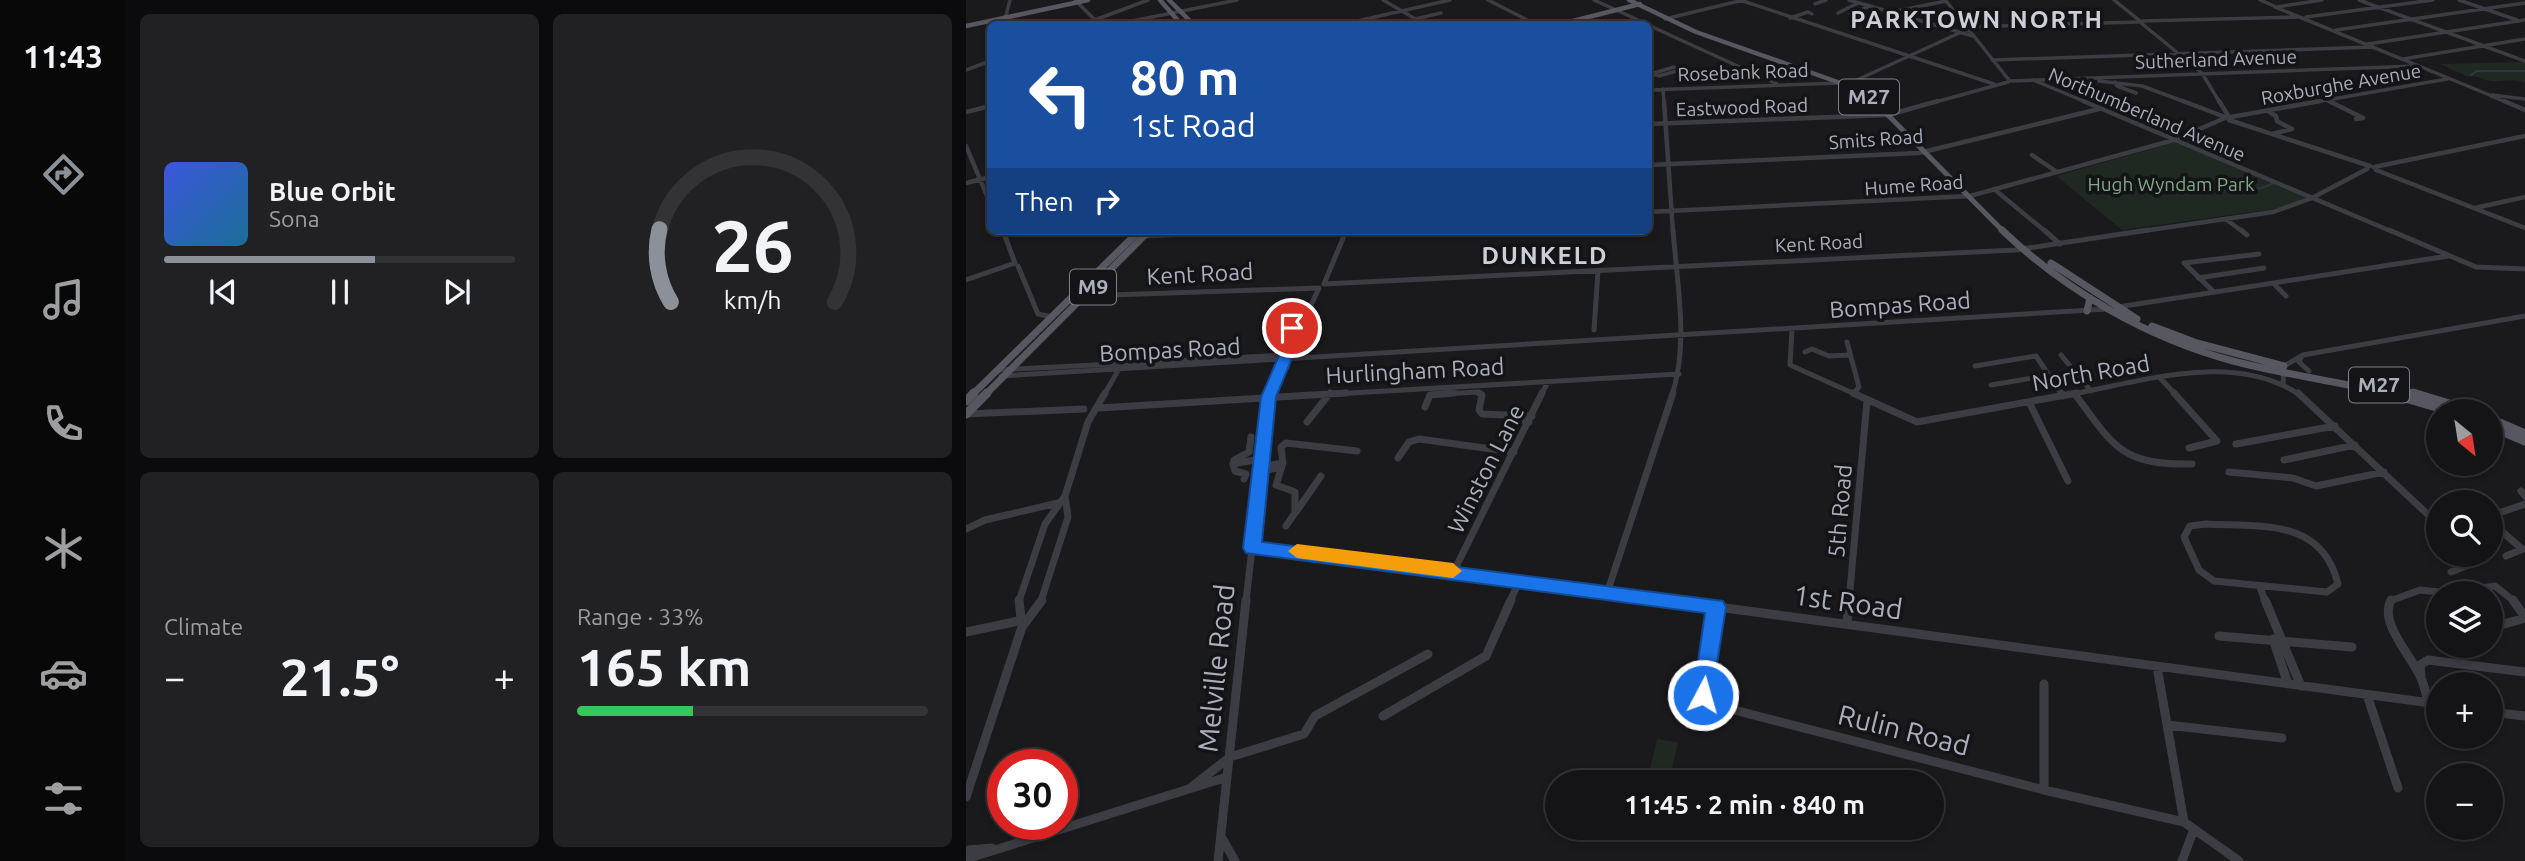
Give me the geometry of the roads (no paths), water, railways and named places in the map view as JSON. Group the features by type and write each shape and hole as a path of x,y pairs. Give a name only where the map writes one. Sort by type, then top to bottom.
{"main road":[{"path":"988,21 1088,0"},
{"path":"1160,0 1178,21"},
{"path":"1169,0 1190,21"},
{"name":"M27","path":"1629,0 1696,32 1846,85 1870,97 2001,227 2090,298 2197,343 2426,404"},
{"path":"1581,21 1641,4"},
{"path":"1574,21 1617,11"},
{"path":"966,26 987,21"},
{"name":"M9","path":"966,401 1130,240 1141,235"},
{"name":"M9","path":"966,414 1142,235"},
{"name":"M27","path":"2026,249 2112,309"},
{"path":"1107,262 1118,262"},
{"path":"2087,311 2090,298"},
{"path":"1064,304 1074,304"},
{"path":"1042,326 1053,327"},
{"name":"M27","path":"2284,368 2408,391 2434,399"},
{"path":"2503,424 2525,433"},
{"path":"2503,432 2525,441"}],"street":[{"path":"1007,21 1010,0"},
{"path":"1076,1 1095,20 1147,0"},
{"path":"1133,21 1237,0"},
{"path":"1383,0 1419,21"},
{"path":"1357,21 1450,0"},
{"path":"1488,0 1529,21"},
{"path":"1594,0 1639,21"},
{"path":"1668,18 1742,0 1908,57 2007,81"},
{"path":"1815,4 1826,0"},
{"path":"1849,0 1973,36"},
{"path":"2114,0 2202,73 2229,118"},
{"path":"2260,0 2525,110"},
{"path":"2277,6 2322,0"},
{"path":"2359,0 2525,61"},
{"path":"1846,85 1968,28 2302,18 2433,0"},
{"path":"2459,0 2519,21"},
{"path":"1891,12 1946,1 2007,81"},
{"path":"1838,13 1858,3"},
{"path":"2333,31 2525,3"},
{"path":"1850,15 1870,6"},
{"path":"1790,18 1808,12 1812,14"},
{"path":"1415,19 1441,13"},
{"path":"2366,45 2525,21"},
{"path":"1652,27 1779,85"},
{"path":"2401,59 2525,39"},
{"path":"1992,60 2372,47"},
{"path":"966,70 987,62"},
{"name":"Sutherland Avenue","path":"2007,81 2417,66"},
{"path":"1652,74 1659,76 1679,70 1674,67 1652,74"},
{"path":"2083,79 2143,86 2384,173 2525,228"},
{"name":"Roxburghe Avenue","path":"2174,139 2229,118 2449,79"},
{"name":"Northumberland Avenue","path":"2033,80 2448,256 2483,269 2525,269"},
{"path":"2058,80 2079,88"},
{"name":"Eastwood Road","path":"1652,124 1888,115 2007,81"},
{"path":"2115,82 2117,86 2136,93"},
{"name":"Rosebank Road","path":"1652,90 1839,83"},
{"path":"1607,593 1679,374 1680,334 1670,211 1667,124 1660,89 1652,86"},
{"path":"2071,91 2086,86"},
{"path":"2492,96 2525,99"},
{"path":"2327,100 2363,118 2356,119"},
{"path":"966,112 987,107"},
{"name":"Smits Road","path":"1652,165 1926,151 2101,109"},
{"path":"2269,111 2276,116 2277,121 2292,130 2270,134"},
{"name":"Kent Road","path":"1073,296 1321,286 2026,249 2273,212 2312,198 2372,169 2525,136"},
{"name":"Hume Road","path":"1652,212 1970,196 2174,139"},
{"path":"966,146 987,196"},
{"path":"2032,155 2057,172"},
{"path":"966,183 987,178"},
{"path":"1994,189 2060,244"},
{"path":"2473,208 2525,197"},
{"path":"2227,220 2247,235"},
{"path":"966,280 1000,270 1016,261 1005,235"},
{"name":"Melville Road","path":"1218,861 1268,397 1291,344 1288,339 1290,331 1306,316 1344,235"},
{"path":"2214,292 2184,263 2259,254"},
{"name":"Bompas Road","path":"994,373 1117,371 1285,358 2112,309 2448,256"},
{"path":"1018,266 1038,314 1062,317"},
{"path":"2198,278 2264,268"},
{"path":"1594,330 1598,271"},
{"path":"2274,284 2286,296"},
{"path":"2426,512 2299,393 2283,385 2284,368 2303,355 2525,316"},
{"name":"North Road","path":"1792,329 1788,357 1790,365 1917,422 2213,371 2283,385"},
{"path":"1847,342 1859,387 1853,394"},
{"path":"1805,352 1812,349 1829,356 1850,355"},
{"path":"1975,366 2035,355 2063,396"},
{"path":"2061,355 2091,391"},
{"path":"2303,355 2299,362 2309,371"},
{"name":"Bompas Road","path":"1008,373 1285,358"},
{"path":"966,632 1021,624 1029,619 1041,602 1068,517 1066,499 1088,422 1094,406 1122,365"},
{"name":"Hurlingham Road","path":"966,414 1679,374"},
{"path":"1991,385 2050,375"},
{"path":"2161,379 2217,441 2189,448"},
{"name":"Winston Lane","path":"1454,571 1548,382"},
{"path":"1425,407 1430,395 1477,392 1482,395 1480,413 1531,419"},
{"path":"1307,422 1330,393"},
{"path":"2075,394 2118,449 2133,460 2192,464"},
{"name":"5th Road","path":"1847,624 1867,401"},
{"path":"2029,402 2068,481"},
{"path":"2236,444 2335,426"},
{"path":"1244,479 1246,474 1235,471 1233,464 1234,460 1250,452 1251,437"},
{"path":"1398,458 1409,442 1419,439 1514,452"},
{"path":"1294,513 1293,489 1276,485 1282,465 1281,447 1286,443 1357,451"},
{"path":"2284,460 2355,445"},
{"path":"1233,464 1282,465"},
{"path":"2228,472 2282,477 2316,485 2384,472"},
{"path":"1286,526 1321,476"},
{"path":"966,529 985,520 1066,499"},
{"path":"966,797 1021,624 1017,608 1047,519 1058,503"},
{"path":"2503,512 2525,504"},
{"path":"2206,524 2302,533 2321,547 2338,579 2336,588 2327,592 2260,587 2221,583 2203,574 2185,537 2186,529 2206,524"},
{"path":"2503,532 2523,549 2505,556"},
{"name":"1st Road","path":"1252,548 1454,571 2426,703"},
{"path":"2451,572 2469,567"},
{"path":"1383,716 1486,656 1520,580"},
{"path":"2260,587 2275,631 2284,643 2301,686"},
{"path":"2426,592 2415,591 2391,599 2387,607 2388,619 2426,688"},
{"path":"2503,592 2516,603 2525,617 2503,624"},
{"name":"Rulin Road","path":"1716,607 1703,691 1711,704 2044,790 2184,822"},
{"path":"2275,631 2273,641 2288,684"},
{"path":"2219,636 2352,647"},
{"path":"1189,789 1230,757 1304,734 1315,716 1428,654"},
{"path":"2421,677 2420,665 2428,660 2525,672"},
{"path":"2158,667 2184,822 2239,861"},
{"path":"2044,684 2044,790"},
{"path":"2367,695 2399,789"},
{"path":"2503,713 2525,716"},
{"path":"2167,724 2282,738"},
{"path":"967,853 992,848 1227,777"},
{"path":"2182,861 2194,829"},
{"path":"1222,836 1235,861"}],"waterway":[{"path":"2471,75 2477,71 2525,71"},
{"path":"2091,180 2161,188 2193,186 2228,190 2262,188 2274,183"}],"district":[{"name":"PARKTOWN NORTH","path":"1977,20"},
{"name":"DUNKELD","path":"1545,256"}],"park label":[{"name":"Hugh Wyndam Park","path":"2171,184"}]}
